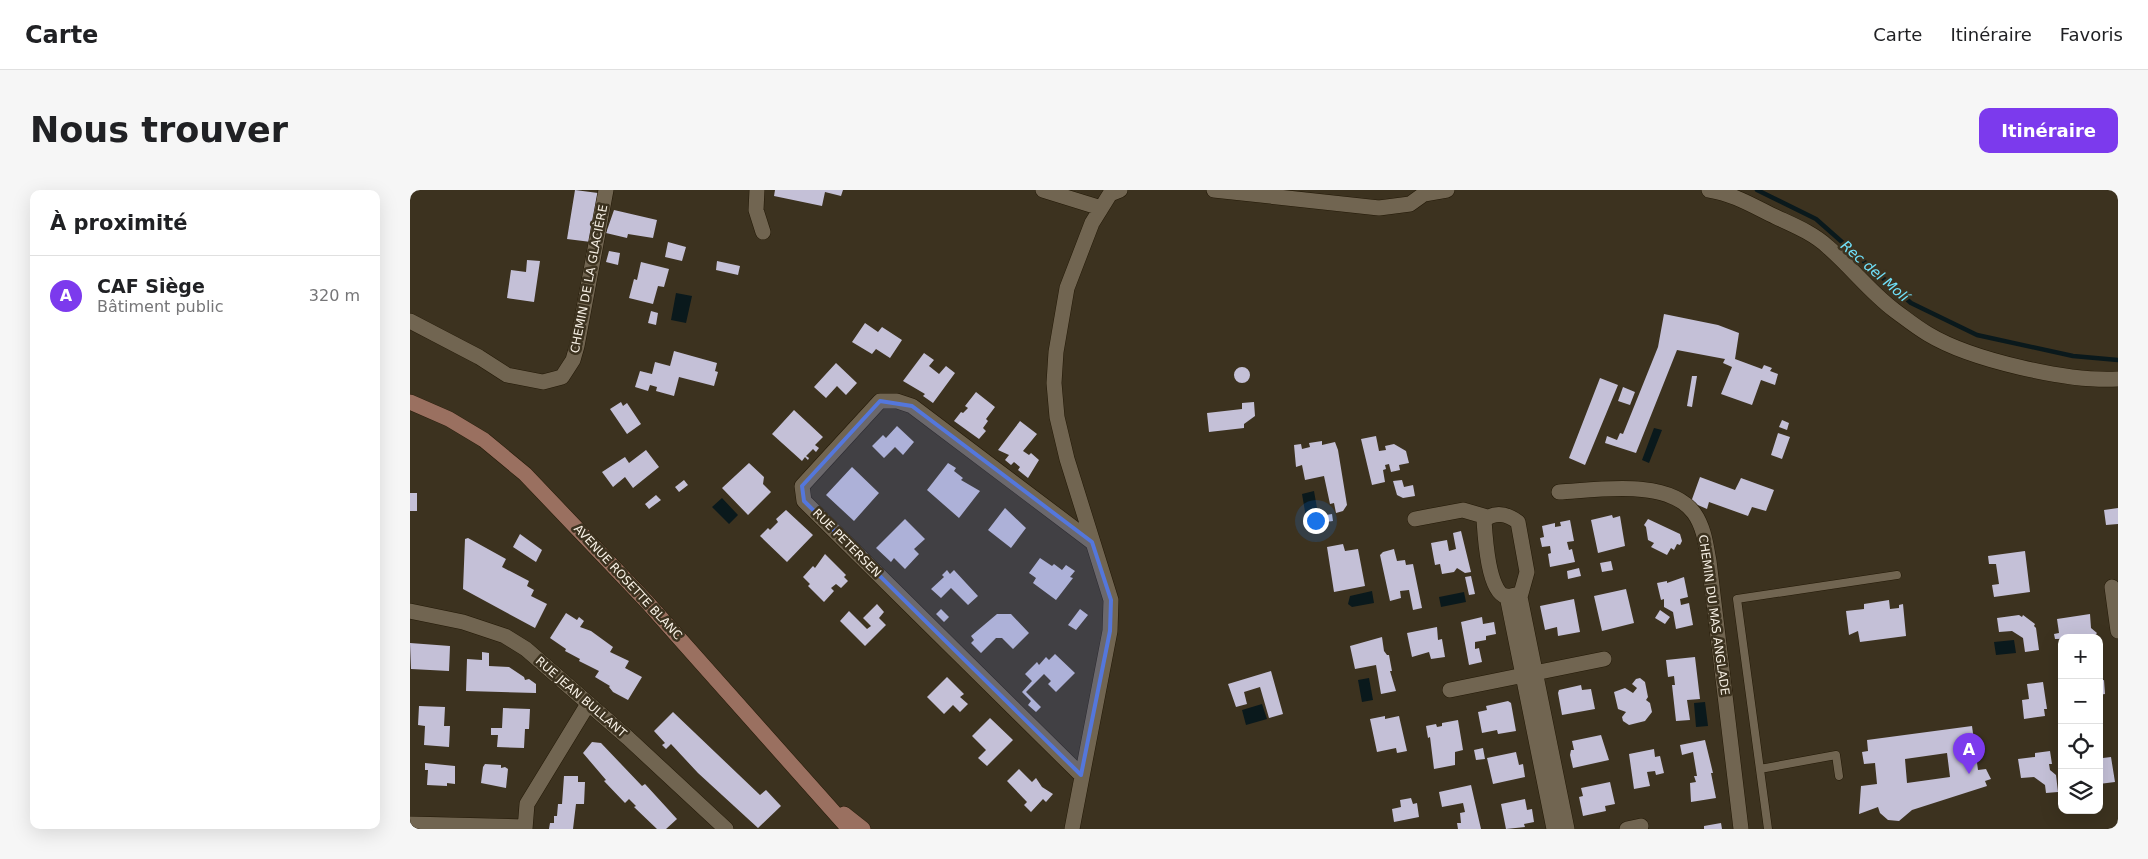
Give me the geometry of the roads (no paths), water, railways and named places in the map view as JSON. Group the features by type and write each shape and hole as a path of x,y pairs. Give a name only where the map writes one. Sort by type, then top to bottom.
{"main road":[{"name":"AVENUE ROSETTE BLANC","path":"410,402 449,420 484,440 525,474 647,602 820,794 849,829"},
{"name":"AVENUE ROSETTE BLANC","path":"820,794 863,829"}],"street":[{"name":"CHEMIN DE LA GLACIÈRE","path":"410,321 479,357 507,375 543,382 562,377 573,360 577,346 606,190"},
{"path":"757,190 756,210 763,232"},
{"path":"1043,190 1101,208"},
{"path":"1072,829 1110,631 1111,600 1067,459 1058,417 1054,384 1056,352 1067,288 1092,223 1110,194 1120,190"},
{"path":"1214,190 1379,208 1410,204 1425,192 1448,190"},
{"path":"1709,190 1735,196 1796,226 1826,245 1892,309 1929,335 1964,350 2013,365 2067,376 2098,380 2118,379"},
{"name":"RUE PETERSEN","path":"1081,775 804,501 802,486 880,401 897,401 912,406 1092,542"},
{"name":"CHEMIN DU MAS ANGLADE","path":"1559,492 1650,489 1681,502 1694,512 1702,527 1709,561 1741,829"},
{"path":"1415,519 1463,510 1487,517 1500,514 1518,522 1527,572 1525,586 1514,595 1500,593 1493,583 1485,532 1484,520 1487,517"},
{"path":"2112,587 2118,631"},
{"path":"1514,595 1537,674 1567,829"},
{"path":"1514,595 1521,676 1554,829"},
{"name":"RUE JEAN BULLANT","path":"410,611 463,622 505,636 526,649 568,684 726,829"},
{"path":"1450,690 1604,659"},
{"path":"410,824 525,828 527,804 588,704"}],"lane":[{"path":"1768,829 1737,599 1897,576"},
{"path":"1760,769 1836,756 1839,776"}],"waterway":[{"name":"Rec del Molí","path":"1757,190 1816,219 1911,303 1977,335 2073,356 2118,360"}],"place":[{"name":"CAF Siège","path":"1969,774"}]}
